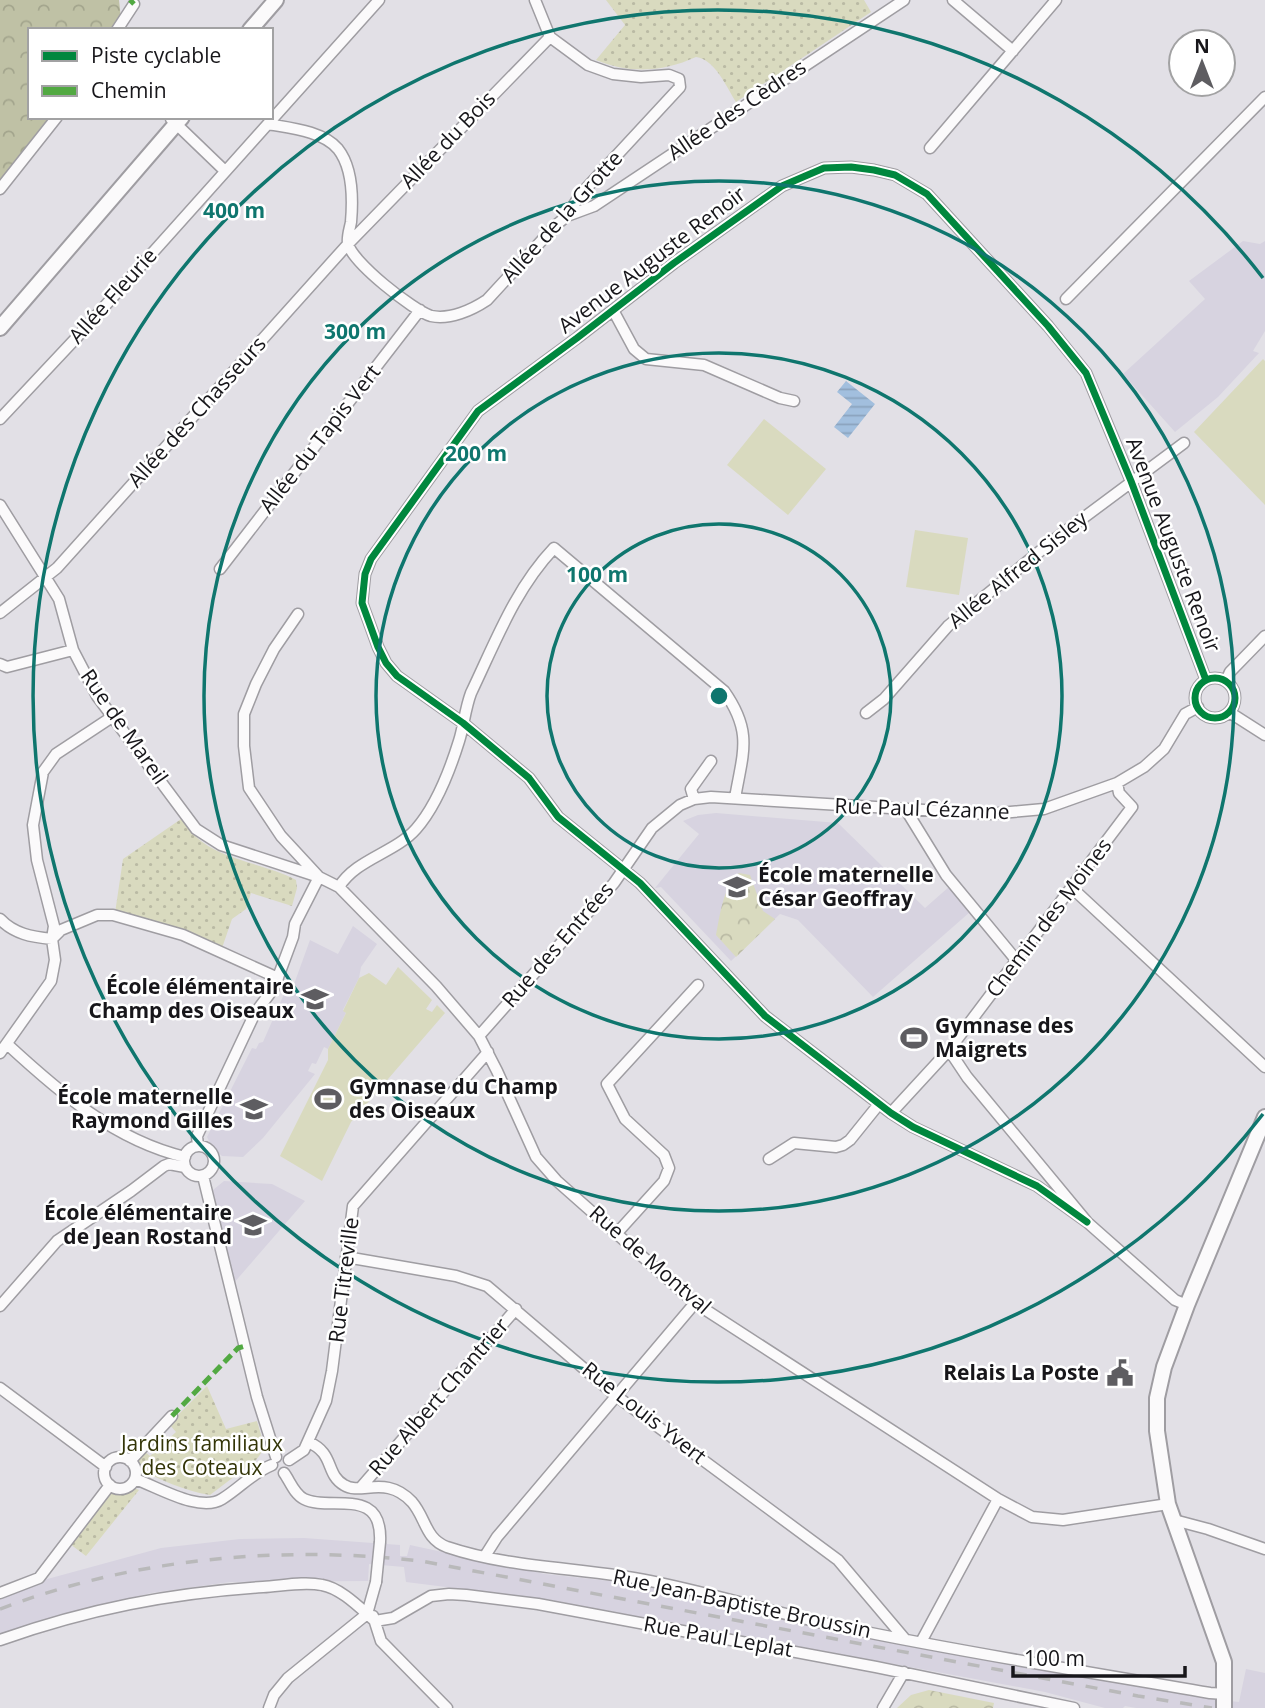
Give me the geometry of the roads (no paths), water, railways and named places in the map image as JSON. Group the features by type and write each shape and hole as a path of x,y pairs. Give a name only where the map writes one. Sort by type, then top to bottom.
{"main road":[{"path":"252,28 276,0"},
{"path":"261,28 285,0"},
{"path":"0,328 20,298 175,120"},
{"path":"0,313 20,298"},
{"path":"1224,1701 1224,1661 1168,1504 1157,1431 1157,1398 1164,1367 1187,1305 1265,1117"}],"street":[{"name":"Allée Fleurie","path":"273,118 379,0"},
{"path":"535,0 550,37"},
{"name":"Allée des Cèdres","path":"567,216 594,206 904,0"},
{"path":"953,0 1013,51"},
{"path":"930,148 1056,0"},
{"path":"118,28 134,4"},
{"name":"Allée de la Grotte","path":"419,310 432,316 448,316 476,307 487,300 567,216 580,195 680,87 678,79 669,75 641,77 613,74 587,65 550,37"},
{"name":"Allée du Bois","path":"348,244 550,37"},
{"path":"1066,299 1146,221 1265,97"},
{"path":"0,189 55,119"},
{"name":"Allée Fleurie","path":"0,419 272,119"},
{"path":"175,120 224,170"},
{"path":"268,124 326,139 338,149 350,178 352,199 348,244 358,260 419,310"},
{"name":"Avenue Auguste Renoir","path":"1087,1222 1037,1186 891,1114 765,1016 624,869 558,817 529,778 463,723 397,676 378,647 362,603 365,574 371,559 478,411 732,221 794,180 824,168 851,167 895,175 927,194 1086,373 1131,481 1206,680"},
{"name":"Allée des Chasseurs","path":"0,613 45,579 348,244"},
{"name":"Allée du Tapis Vert","path":"220,569 419,310"},
{"path":"613,310 634,349 646,359 704,365 780,398 794,401"},
{"name":"Allée Alfred Sisley","path":"866,713 884,699 948,626 1131,481 1184,443"},
{"name":"Rue de Mareil","path":"0,505 59,599 72,650 97,696 196,829 221,845 319,877"},
{"path":"339,887 362,865 405,840 418,827 441,788 471,693 520,592 531,573 554,548 724,691 736,708 743,726 744,748 735,798"},
{"path":"198,1146 197,1136 255,1013 274,988 293,937 295,924 319,877 281,836 249,788 244,746 244,715 256,684 274,649 298,614"},
{"path":"1226,681 1230,672 1265,636"},
{"path":"0,664 7,667 72,650"},
{"path":"1216,678 1226,681 1234,690 1233,708 1229,712 1212,717 1202,712 1198,707 1196,692 1206,680 1216,678"},
{"name":"Rue Paul Cézanne","path":"694,799 735,798 906,810 1016,813 1044,809 1117,783 1144,767 1164,749 1185,715 1198,707"},
{"path":"1229,712 1265,735"},
{"path":"0,1053 51,981 55,960 52,939 54,926 37,860 33,825 43,772 56,754 112,717"},
{"path":"694,799 691,789 710,761"},
{"name":"Chemin des Moines","path":"891,1114 949,1050 1132,807 1119,793 1117,783"},
{"name":"Rue des Entrées","path":"479,1036 624,869 652,828 666,814 694,799"},
{"path":"906,810 946,875 1017,961"},
{"name":"Rue de Montval","path":"319,877 339,887 436,986 479,1036 536,1157 557,1181 695,1303 998,1499 1032,1517 1063,1520 1168,1504"},
{"path":"1072,888 1265,1067"},
{"path":"52,939 61,930 97,915 113,915 183,935 278,978"},
{"path":"0,919 10,930 52,939"},
{"path":"617,1233 664,1181 669,1168 664,1155 625,1119 607,1084 698,985"},
{"path":"7,1044 52,1086 93,1117 185,1162 190,1174 202,1176 210,1172 214,1160 207,1149 198,1146 190,1150 185,1162"},
{"path":"949,1050 967,1077 1087,1222 1175,1300 1187,1305"},
{"name":"Rue Titreville","path":"289,1460 299,1454 308,1443 320,1418 328,1391 353,1206 488,1052"},
{"path":"769,1159 794,1143 836,1147 843,1145 879,1104"},
{"path":"0,1306 57,1241 164,1166 185,1162"},
{"path":"202,1176 276,1472 284,1473"},
{"name":"Rue Louis Yvert","path":"346,1257 459,1276 487,1286 615,1395 838,1560 904,1639"},
{"path":"485,1556 615,1395 695,1303"},
{"name":"Rue Albert Chantrier","path":"362,1486 516,1309"},
{"path":"0,1388 106,1467"},
{"path":"130,1461 172,1416"},
{"name":"Rue Jean-Baptiste Broussin","path":"308,1443 323,1450 342,1484 353,1488 383,1486 401,1493 413,1503 429,1534 437,1542 452,1548 485,1556 658,1582 844,1627 1210,1693 1224,1701"},
{"path":"135,1479 193,1502 209,1503 221,1500 254,1474 285,1456 289,1460 289,1466 284,1473"},
{"path":"116,1458 130,1461 136,1469 135,1479 124,1489 110,1485 105,1477 106,1467 116,1458"},
{"path":"284,1473 297,1494 307,1500 352,1503 366,1509 378,1524 380,1542 370,1614"},
{"path":"0,1593 39,1578 110,1485"},
{"path":"921,1642 998,1499"},
{"path":"1174,1520 1208,1528 1265,1549"},
{"path":"0,1640 58,1620 142,1600 230,1589 324,1585 333,1588 370,1614 381,1640 447,1708"},
{"name":"Rue Paul Leplat","path":"269,1708 274,1695 288,1678 370,1614 393,1618 432,1596 449,1594 538,1604 904,1672 1074,1708"},
{"path":"883,1708 904,1672"}],"water":[{"path":"846,381 875,404 848,438 834,427 852,404 837,392"}],"railway":[{"path":"0,1609 102,1578 155,1567 261,1556 368,1556 421,1561 1212,1708"}],"place":[{"name":"École maternelle César Geoffray","path":"737,887"},
{"name":"École élémentaire Champ des Oiseaux","path":"315,999"},
{"name":"Gymnase des Maigrets","path":"914,1038"},
{"name":"Gymnase du Champ des Oiseaux","path":"328,1099"},
{"name":"École maternelle Raymond Gilles","path":"254,1109"},
{"name":"École élémentaire de Jean Rostand","path":"253,1225"},
{"name":"Relais La Poste","path":"1120,1373"}],"park label":[{"name":"Jardins familiaux des Coteaux","path":"202,1456"}]}
